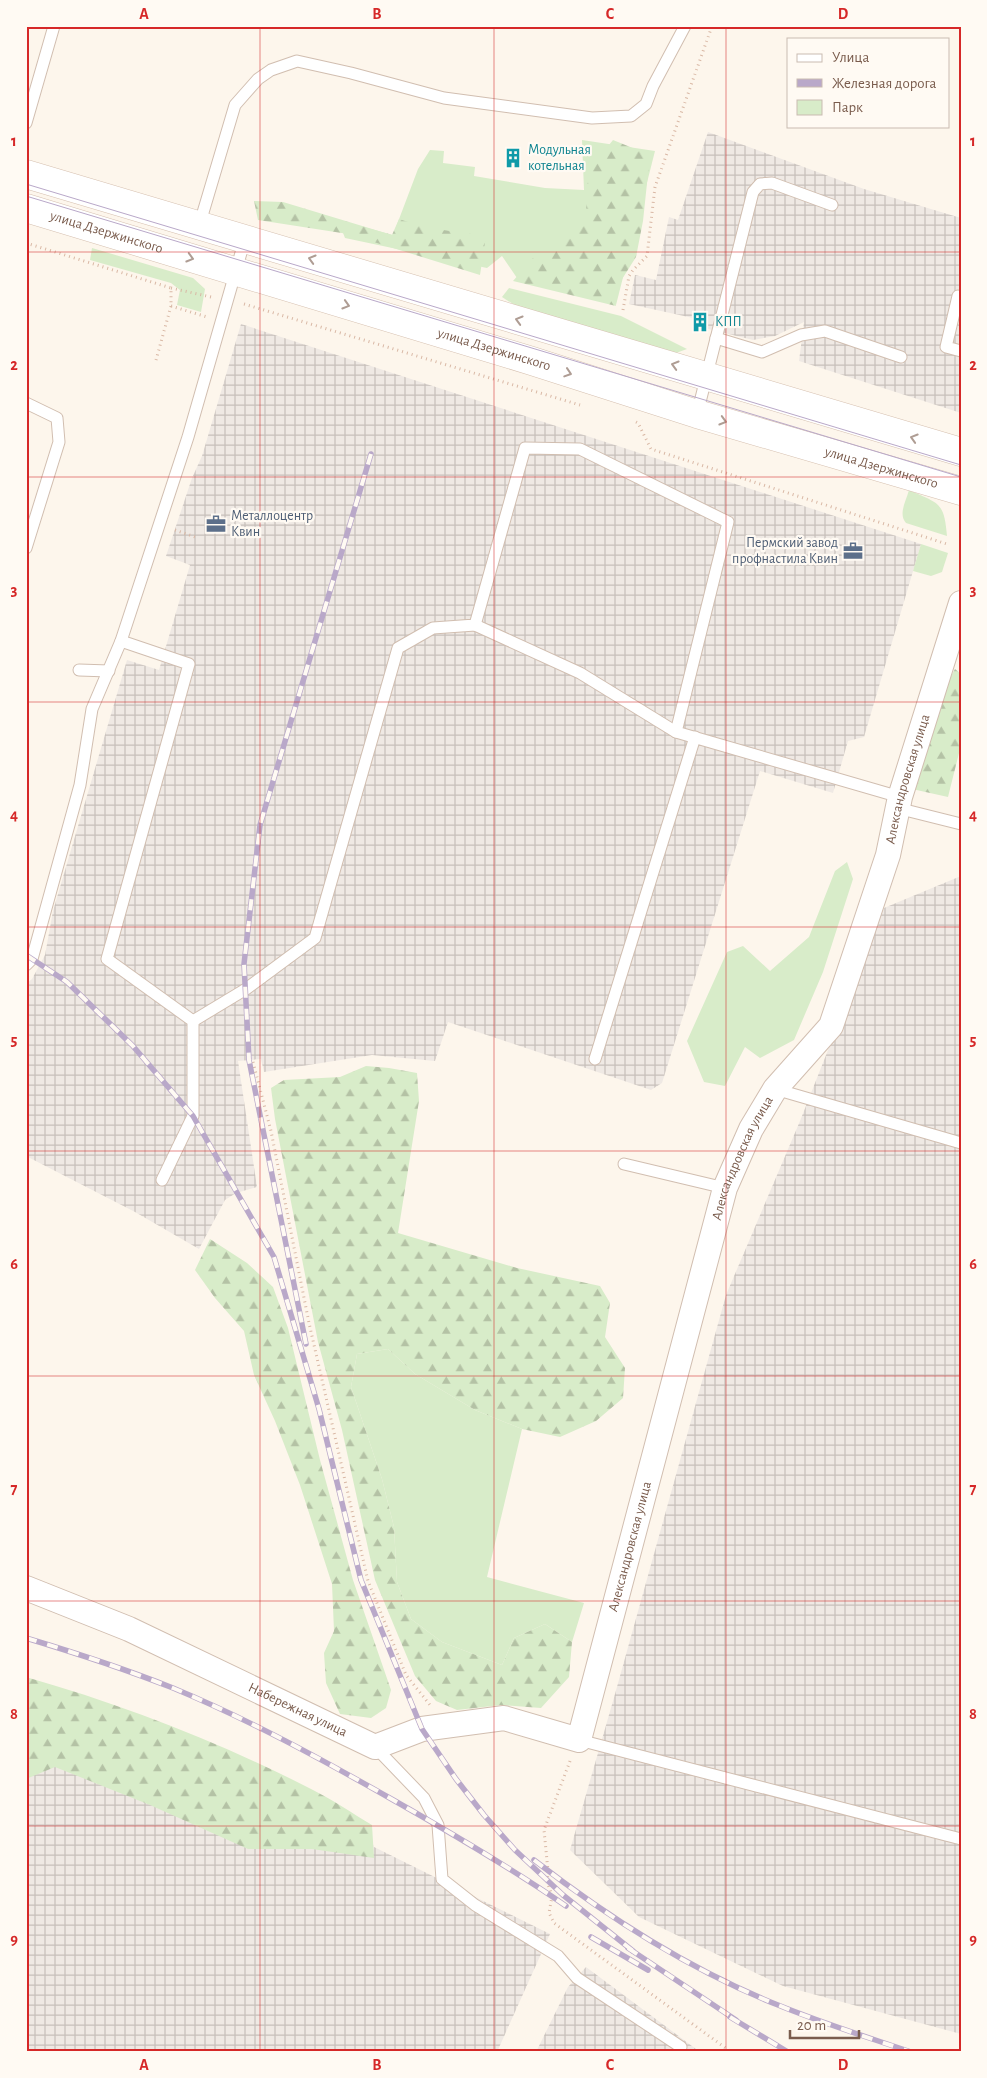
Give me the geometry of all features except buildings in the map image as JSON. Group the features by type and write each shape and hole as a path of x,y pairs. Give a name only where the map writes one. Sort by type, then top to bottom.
{"main road":[{"path":"26,174 961,452"},
{"name":"улица Дзержинского","path":"26,208 522,358 696,414 961,491"}],"street":[{"name":"Александровская улица","path":"579,1740 725,1188 751,1129 775,1089 831,1026 888,855 899,802 959,618"},
{"name":"Набережная улица","path":"26,1588 129,1629 375,1747"},
{"path":"375,1747 422,1729 504,1718 579,1740"}],"lane":[{"path":"26,123 54,26"},
{"path":"199,226 235,105 258,79 271,70 297,61 351,73 444,98 592,118 631,116 646,104 652,86 685,26"},
{"path":"696,414 748,205 757,187 766,182 772,183 832,205"},
{"path":"26,965 32,959 80,784 92,709 121,641 188,437 245,239"},
{"path":"958,296 946,347 961,351"},
{"path":"716,338 762,352 801,335 825,331 901,357"},
{"path":"26,402 57,418 59,442 26,548"},
{"path":"475,625 526,448 580,449 728,522 676,732"},
{"path":"193,1020 246,988 315,938 398,648 433,628 475,625 580,673 676,732 899,802 961,824"},
{"path":"121,641 189,664 107,959 193,1020"},
{"path":"79,670 109,671"},
{"path":"595,1059 695,737"},
{"path":"162,1180 192,1116 193,1020"},
{"path":"775,1089 961,1144"},
{"path":"624,1164 725,1188"},
{"path":"579,1740 961,1839"},
{"path":"375,1747 424,1798 438,1825 442,1879 475,1905 558,1956 577,1978 682,2050"}],"path":[{"path":"623,310 632,270 647,256 655,187 712,26"},
{"path":"26,243 170,288 228,300 581,406"},
{"path":"156,360 171,306 170,288"},
{"path":"171,306 206,317"},
{"path":"629,420 638,423 651,449 947,544"},
{"path":"159,525 198,538"},
{"path":"253,1062 271,1131 309,1323 368,1581 406,1675 446,1726"},
{"path":"579,1740 544,1830 548,1871 547,1881 552,1896 549,1913 554,1923 732,2052"}],"shaded area":[{"path":"708,132 864,189 961,218 961,413 799,361 804,322 775,336 753,340 692,325 693,318 629,304 635,275 656,280 669,217 678,220"},
{"path":"241,324 921,544 864,737 848,741 833,793 760,771 662,1083 651,1090 448,1022 435,1061 372,1055 264,1072 261,1059 238,1061 257,1187 236,1193 225,1200 199,1249 135,1212 26,1156 26,984 32,979 45,955 53,911 127,660 159,670 190,565 166,556 192,478 202,456"},
{"path":"961,876 961,2034 783,1986 639,1917 570,1850 726,1295 800,1121 884,908"},
{"path":"26,1696 273,1797 550,1934 497,2052 26,2052"},
{"path":"586,1967 700,2052 536,2052 568,1987"}],"green space":[{"path":"582,140 655,151 616,305 517,278 502,256 487,268 345,238 338,220 393,235 418,169 430,150 444,151 443,163 475,167 474,176 545,188 584,190"},
{"path":"613,140 650,155 643,221 636,257 612,295 616,306 513,281 533,258 587,218 585,190 596,161"},
{"path":"254,201 283,202 392,235 399,219 431,228 486,236 480,275 348,234 258,220"},
{"path":"92,248 193,278 205,289 201,312 177,305 180,290 171,283 90,260"},
{"path":"509,288 621,316 687,349 665,357 530,315 502,297"},
{"path":"909,490 938,505 944,516 947,536 906,523 903,512"},
{"path":"921,544 948,553 942,572 931,576 913,571"},
{"path":"955,669 961,674 961,745 948,797 912,789 932,710"},
{"path":"847,862 853,879 823,972 794,1040 760,1058 745,1047 725,1086 704,1082 687,1041 727,952 743,946 770,971 809,937 835,871"},
{"path":"366,1066 417,1073 419,1101 398,1233 517,1268 600,1286 610,1303 605,1337 625,1368 623,1398 596,1421 560,1437 522,1429 475,1410 415,1374 388,1349 357,1354 351,1387 382,1479 394,1527 397,1582 411,1619 442,1642 502,1665 514,1638 545,1624 572,1642 569,1677 541,1708 501,1705 457,1710 436,1701 415,1676 375,1580 342,1430 318,1342 275,1119 271,1088 284,1080 340,1077"},
{"path":"210,1239 247,1263 273,1287 288,1328 320,1460 353,1580 391,1690 386,1708 371,1718 340,1714 326,1683 324,1653 334,1631 332,1584 300,1485 275,1421 254,1375 244,1331 215,1298 195,1270"},
{"path":"388,1349 415,1374 475,1410 522,1429 487,1577 584,1603 572,1642 545,1624 514,1638 502,1665 442,1642 411,1619 397,1582 394,1527 382,1479 351,1387 357,1354"},
{"path":"26,1677 172,1726 244,1756 313,1790 372,1825 374,1858 312,1849 248,1849 150,1805 55,1767 26,1779"}],"tram line":[{"path":"26,184 961,465"},
{"path":"26,196 961,477"}],"railway":[{"path":"306,1344 249,1060 244,964 260,825 371,454"},
{"path":"26,955 67,982 132,1045 193,1116 274,1257 319,1409 361,1580 422,1729 456,1779 515,1850 563,1895 633,1951"},
{"path":"26,1638 155,1681 202,1700 258,1727 438,1826 566,1906"},
{"path":"534,1860 621,1922 713,1976 795,2012 911,2052"},
{"path":"591,1937 648,1970"},
{"path":"628,1948 736,2020"},
{"path":"730,2017 788,2052"}],"place":[{"name":"Модульная котельная","path":"513,158"},
{"name":"КПП","path":"700,322"},
{"name":"Металлоцентр Квин","path":"216,524"},
{"name":"Пермский завод профнастила Квин","path":"853,551"}]}
